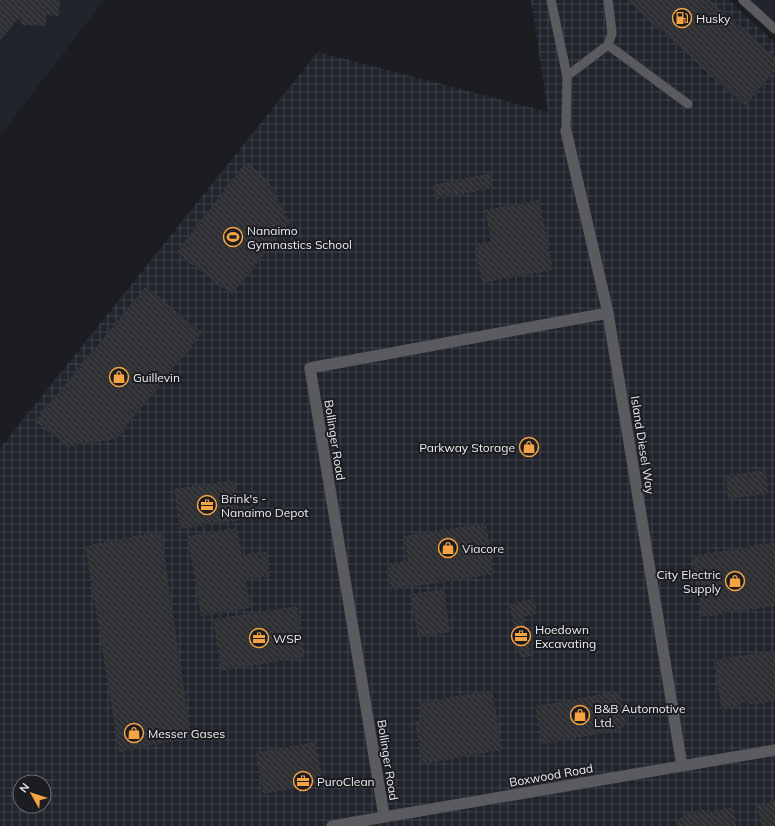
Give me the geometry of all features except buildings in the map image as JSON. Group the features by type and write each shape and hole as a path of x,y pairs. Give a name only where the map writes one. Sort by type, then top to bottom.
{"street":[{"name":"Island Diesel Way","path":"566,131 608,313 682,766"},
{"name":"Bollinger Road","path":"384,816 310,368 608,313"},
{"name":"Boxwood Road","path":"332,826 775,750"}],"lane":[{"path":"552,0 567,76 566,131"},
{"path":"567,76 608,45 612,33 608,0"},
{"path":"743,0 775,29"},
{"path":"608,45 688,104"}],"shaded area":[{"path":"0,0 104,0 0,136"},
{"path":"531,0 729,0 775,43 775,826 0,826 0,448 318,52 548,112"},
{"path":"738,0 775,0 775,35"}],"place":[{"name":"Husky","path":"682,18"},
{"name":"Nanaimo Gymnastics School","path":"233,237"},
{"name":"Guillevin","path":"119,377"},
{"name":"Parkway Storage","path":"529,447"},
{"name":"Brink's - Nanaimo Depot","path":"207,505"},
{"name":"Viacore","path":"448,548"},
{"name":"City Electric Supply","path":"735,581"},
{"name":"Hoedown Excavating","path":"521,636"},
{"name":"WSP","path":"259,638"},
{"name":"B&B Automotive Ltd.","path":"580,715"},
{"name":"Messer Gases","path":"134,733"},
{"name":"PuroClean","path":"303,781"}]}
